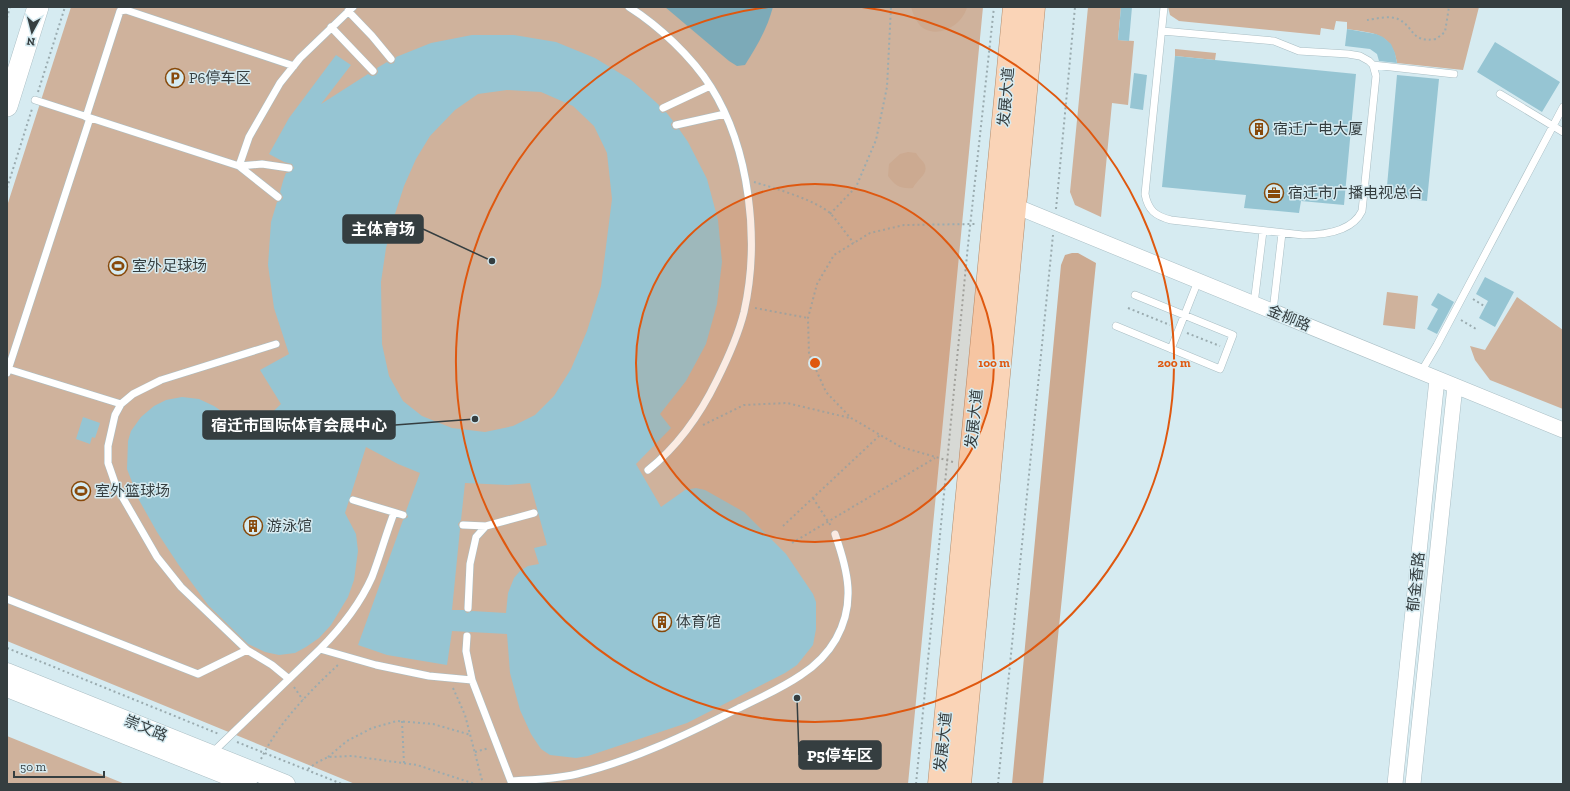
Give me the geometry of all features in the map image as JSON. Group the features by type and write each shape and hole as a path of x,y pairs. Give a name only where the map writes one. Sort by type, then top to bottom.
{"main road":[{"path":"7,58 23,7"},
{"path":"7,106 38,7"},
{"name":"发展大道","path":"939,784 1014,7"},
{"name":"发展大道","path":"960,784 1034,7"}],"street":[{"name":"金柳路","path":"1015,206 1563,430"},
{"name":"郁金香路","path":"1395,784 1437,379"},
{"name":"郁金香路","path":"1412,784 1455,386"},
{"name":"崇文路","path":"7,672 211,754 252,778"},
{"name":"崇文路","path":"7,688 252,778 286,784"}],"lane":[{"path":"629,7 659,29 690,60 710,86 733,134 745,179 750,211 752,244 750,274 745,306 729,356 705,404 683,434 659,462 648,470"},
{"path":"1162,31 1274,42 1299,51 1348,54 1360,56 1369,60 1373,65 1376,76 1363,204 1360,216 1348,226 1332,232 1310,235 1171,220 1152,211 1147,204 1145,194 1164,7"},
{"path":"239,166 249,137 280,83 294,66 351,9 391,59"},
{"path":"121,404 8,371 120,11 126,10 294,66"},
{"path":"332,27 373,71"},
{"path":"1373,65 1454,74"},
{"path":"662,108 710,86"},
{"path":"1500,94 1563,132"},
{"path":"35,100 239,166 278,197"},
{"path":"1420,372 1436,345 1563,107"},
{"path":"676,125 724,114"},
{"path":"239,166 262,164 289,168"},
{"path":"1254,304 1263,231"},
{"path":"1272,311 1282,233"},
{"path":"1171,348 1198,281"},
{"path":"1116,326 1220,369 1234,335 1135,295"},
{"path":"276,344 161,380 133,394 121,404 115,415 108,446 108,463 116,486 157,557 181,587 248,650 272,665 289,679"},
{"path":"353,500 403,515"},
{"path":"211,754 340,629 356,605 371,578 394,512"},
{"path":"463,525 486,526 534,513"},
{"path":"468,608 470,564 473,547 476,537 486,526"},
{"path":"467,636 466,650 472,680 512,782 571,775 618,761 666,743 705,725 801,675 818,661 830,649 846,616 848,583 845,561 835,534"},
{"path":"7,599 198,674 248,650"},
{"path":"320,649 376,665 429,676 472,680"}],"path":[{"path":"7,18 10,7"},
{"path":"830,214 856,187 876,140 887,87 891,7"},
{"path":"916,784 971,223 994,7"},
{"path":"998,784 1055,222 1075,7"},
{"path":"1367,20 1396,18 1405,23 1416,36 1421,39 1436,39 1445,32 1449,7"},
{"path":"1454,7 1461,7"},
{"path":"745,179 776,188 808,200 830,214 854,244"},
{"path":"970,464 948,462 901,447 851,418 826,392 809,354 808,318 817,284 834,255 870,234 904,225 971,223 993,227"},
{"path":"1471,303 1474,298 1484,306"},
{"path":"745,306 808,318"},
{"path":"1460,320 1476,329"},
{"path":"683,434 744,405 787,403 851,418"},
{"path":"783,526 880,435"},
{"path":"792,543 935,458"},
{"path":"813,498 835,534"},
{"path":"7,648 342,784"},
{"path":"252,778 269,743 282,726 315,687 347,657"},
{"path":"448,678 465,715 483,784"},
{"path":"289,679 303,700"},
{"path":"307,770 316,763 328,757 347,741 372,728 397,721 433,724 471,736"},
{"path":"402,721 404,763"},
{"path":"475,752 498,746"},
{"path":"328,757 352,756 417,765 475,784"}],"shaded area":[{"path":"71,7 983,7 908,784 355,784 7,641 7,206"},
{"path":"911,7 967,7 965,13 956,24 943,31 936,32 923,28 919,24"},
{"path":"1088,7 1121,7 1118,40 1134,41 1128,105 1112,103 1101,217 1075,205 1070,192"},
{"path":"1168,7 1479,7 1463,70 1397,63 1391,45 1386,40 1372,33 1347,29 1347,22 1336,21 1334,30 1321,28 1320,35 1179,21 1170,15"},
{"path":"1175,49 1216,53 1215,60 1175,56"},
{"path":"908,152 916,153 924,163 925,167 924,173 913,188 899,186 888,176 889,164 900,154"},
{"path":"1078,253 1096,263 1043,784 1012,784 1061,265 1065,255"},
{"path":"1387,292 1418,296 1415,329 1383,325"},
{"path":"1517,297 1563,330 1563,409 1490,380 1475,360 1470,346 1485,350"},
{"path":"7,736 125,784 7,784"}],"water":[{"path":"665,7 773,7 765,30 758,44 745,65 737,66 729,61"}],"building":[{"path":"1121,7 1132,7 1129,41 1118,40"},
{"path":"1347,29 1376,34 1383,37 1391,44 1397,63 1379,61 1377,54 1370,49 1345,46"},
{"path":"472,35 514,35 556,42 595,58 631,80 659,105 659,110 662,113 666,112 673,121 671,124 672,128 675,130 679,129 688,142 707,179 718,220 722,262 717,304 706,344 686,381 660,414 671,428 636,464 661,507 685,490 696,488 705,490 744,512 786,554 813,594 816,602 816,629 813,645 797,665 785,673 687,723 588,756 576,758 550,755 541,749 531,734 520,710 510,673 507,634 452,631 447,665 387,655 358,645 403,520 408,517 406,511 420,473 398,464 366,447 345,513 356,534 358,551 354,580 348,597 331,625 319,638 295,653 279,655 265,652 248,644 208,605 157,532 139,500 127,469 128,441 131,431 141,417 154,406 166,400 182,397 199,399 214,406 252,432 281,404 260,370 289,354 274,308 268,265 271,222 277,202 283,198 280,192 286,173 291,172 294,168 292,164 284,162 269,154 289,118 336,55 351,65 321,104 368,74 372,76 376,75 378,72 377,68 387,62 390,64 394,63 396,57 431,43","holes":["507,90 541,92 573,106 594,126 607,153 612,199 601,286 587,331 571,369 554,396 535,415 513,426 485,432 452,428 422,416 403,401 389,376 382,344 381,282 386,248 404,186 416,159 430,136 455,110 478,94","465,483 508,485 530,483 547,545 534,548 539,564 528,566 520,571 514,578 508,593 506,613 472,611 467,613 464,610 452,610 460,529 458,524 461,520"]},
{"path":"1495,42 1560,82 1542,112 1477,72"},
{"name":"宿迁广电大厦","path":"1175,56 1356,74 1344,205 1301,201 1299,213 1244,208 1246,195 1162,187"},
{"path":"1134,73 1147,75 1143,110 1130,108"},
{"path":"1397,75 1439,79 1427,201 1386,197"},
{"path":"1485,277 1514,292 1495,327 1479,318 1488,301 1476,294"},
{"path":"1438,293 1454,302 1437,334 1427,329 1438,309 1431,305"},
{"path":"83,417 100,423 95,438 92,437 90,444 76,439"}],"place":[{"name":"P6停车区","path":"175,78"},
{"name":"宿迁广电大厦","path":"1259,129"},
{"name":"宿迁市广播电视总台","path":"1274,193"},
{"name":"主体育场","path":"492,261"},
{"name":"室外足球场","path":"118,266"},
{"name":"宿迁市国际体育会展中心","path":"475,419"},
{"name":"室外篮球场","path":"81,491"},
{"name":"游泳馆","path":"253,526"},
{"name":"体育馆","path":"662,622"},
{"name":"P5停车区","path":"797,698"}]}
